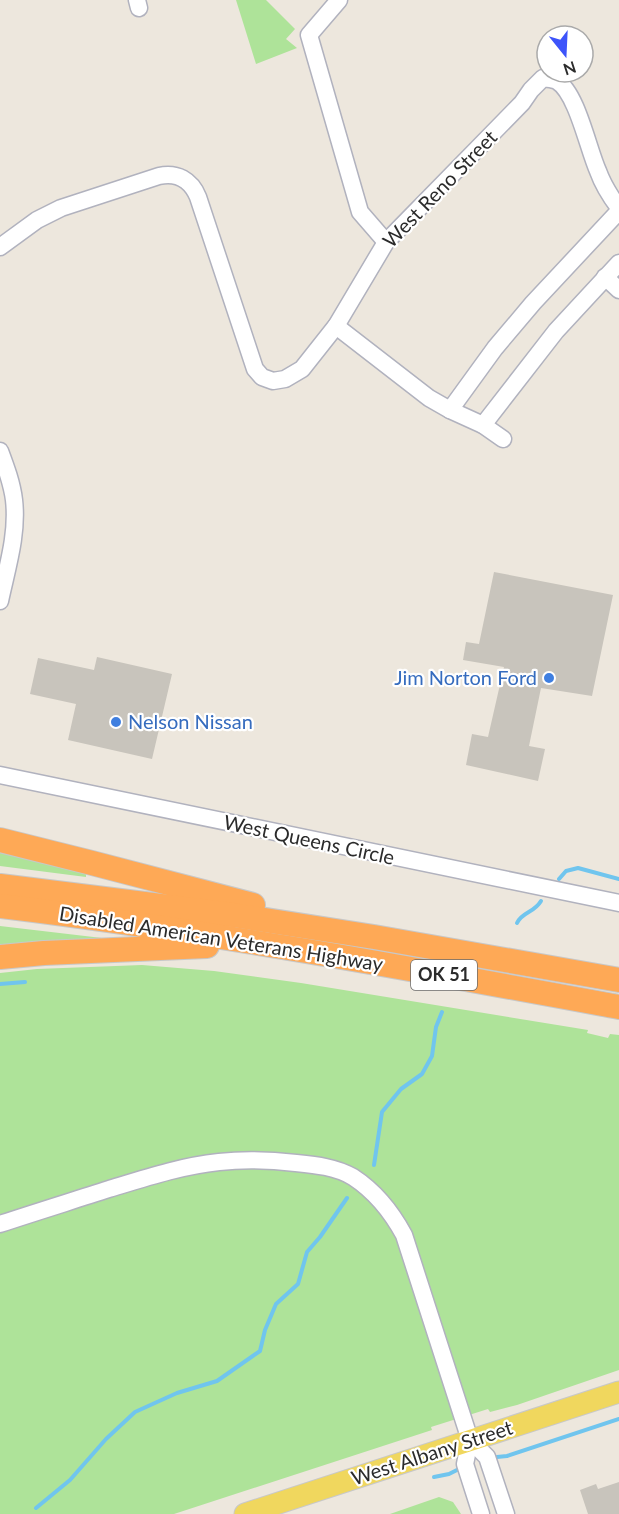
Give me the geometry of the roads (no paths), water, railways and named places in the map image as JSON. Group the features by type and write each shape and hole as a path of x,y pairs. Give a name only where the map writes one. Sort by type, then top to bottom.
{"highway":[{"path":"0,840 375,937"},
{"name":"Disabled American Veterans Highway","path":"0,886 233,915 375,937 619,980"},
{"name":"Disabled American Veterans Highway","path":"0,906 84,916 269,944 619,1007"},
{"path":"0,957 56,952 269,944"}],"main road":[{"name":"West Albany Street","path":"245,1514 619,1392"}],"street":[{"path":"339,0 309,35 360,212 386,242"},
{"name":"West Reno Street","path":"0,247 37,220 61,208 162,175 177,176 190,183 196,192 252,363 262,377 273,381 294,375 302,369 336,326 386,242 522,103 543,78 556,81 569,95 606,190 619,210"},
{"path":"450,410 495,348 533,303 619,210"},
{"path":"483,425 556,331 619,263"},
{"path":"605,277 619,290"},
{"path":"336,326 429,398 483,425 503,439"},
{"path":"0,451 14,499 15,526 0,601"},
{"name":"West Queens Circle","path":"0,776 619,903"},
{"path":"0,1224 160,1173 190,1166 251,1161 318,1165 339,1170 352,1177 383,1202 404,1234 470,1440 487,1457 506,1514"},
{"path":"470,1440 465,1464 481,1514"}],"waterway":[{"path":"559,879 566,871 578,868 619,879"},
{"path":"517,923 541,901"},
{"path":"0,984 25,982"},
{"path":"374,1165 382,1112 401,1089 422,1074 432,1056 436,1027 442,1012"},
{"path":"36,1508 70,1480 106,1439 135,1412 177,1393 217,1381 260,1351 265,1330 276,1304 298,1284 307,1252 347,1198"},
{"path":"497,1457 507,1456 619,1419"},
{"path":"434,1477 457,1470"}],"place":[{"name":"Jim Norton Ford","path":"549,678"},
{"name":"Nelson Nissan","path":"116,722"}]}
